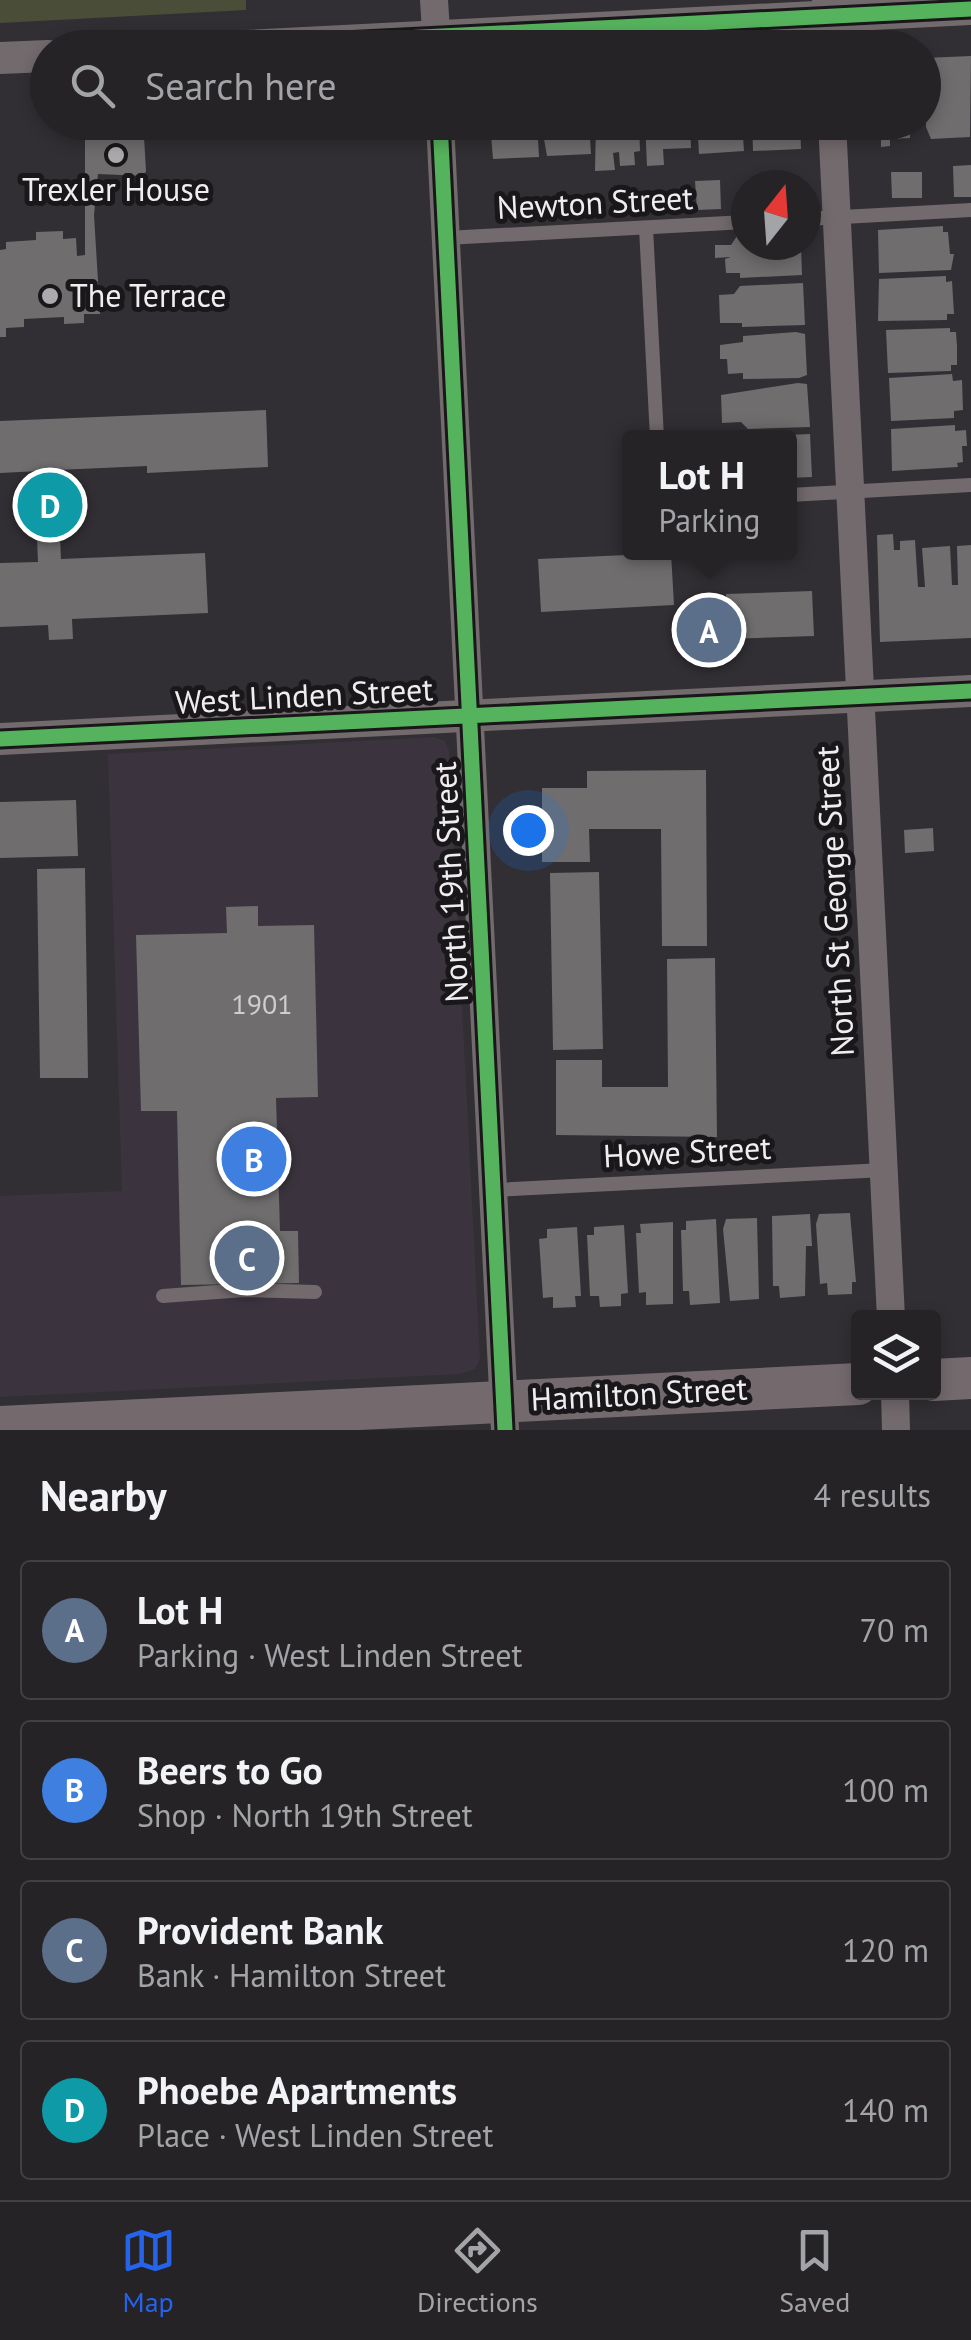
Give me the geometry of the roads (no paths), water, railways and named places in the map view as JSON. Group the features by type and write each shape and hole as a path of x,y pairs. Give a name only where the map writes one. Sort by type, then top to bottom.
{"main road":[{"path":"941,1380 971,1378"},
{"name":"Hamilton Street","path":"0,1427 504,1415 851,1385"}],"street":[{"path":"434,0 435,30"},
{"path":"659,30 971,9"},
{"path":"0,58 30,57"},
{"name":"North 19th Street","path":"441,140 504,1415"},
{"name":"North St George Street","path":"833,140 847,492 891,1310"},
{"name":"West Linden Street","path":"0,738 971,691"},
{"path":"895,1400 896,1430"}],"lane":[{"path":"821,218 971,210"},
{"name":"Newton Street","path":"446,238 731,223"},
{"path":"646,228 657,430"},
{"path":"797,495 971,485"},
{"name":"Howe Street","path":"494,1190 884,1170"},
{"path":"163,1296 244,1290 315,1292"}],"place":[{"name":"Trexler House","path":"116,155"},
{"name":"The Terrace","path":"50,296"},
{"name":"Phoebe Apartments","path":"50,505"},
{"name":"Lot H","path":"709,630"},
{"name":"Beers to Go","path":"254,1159"},
{"name":"Provident Bank","path":"247,1258"}]}
